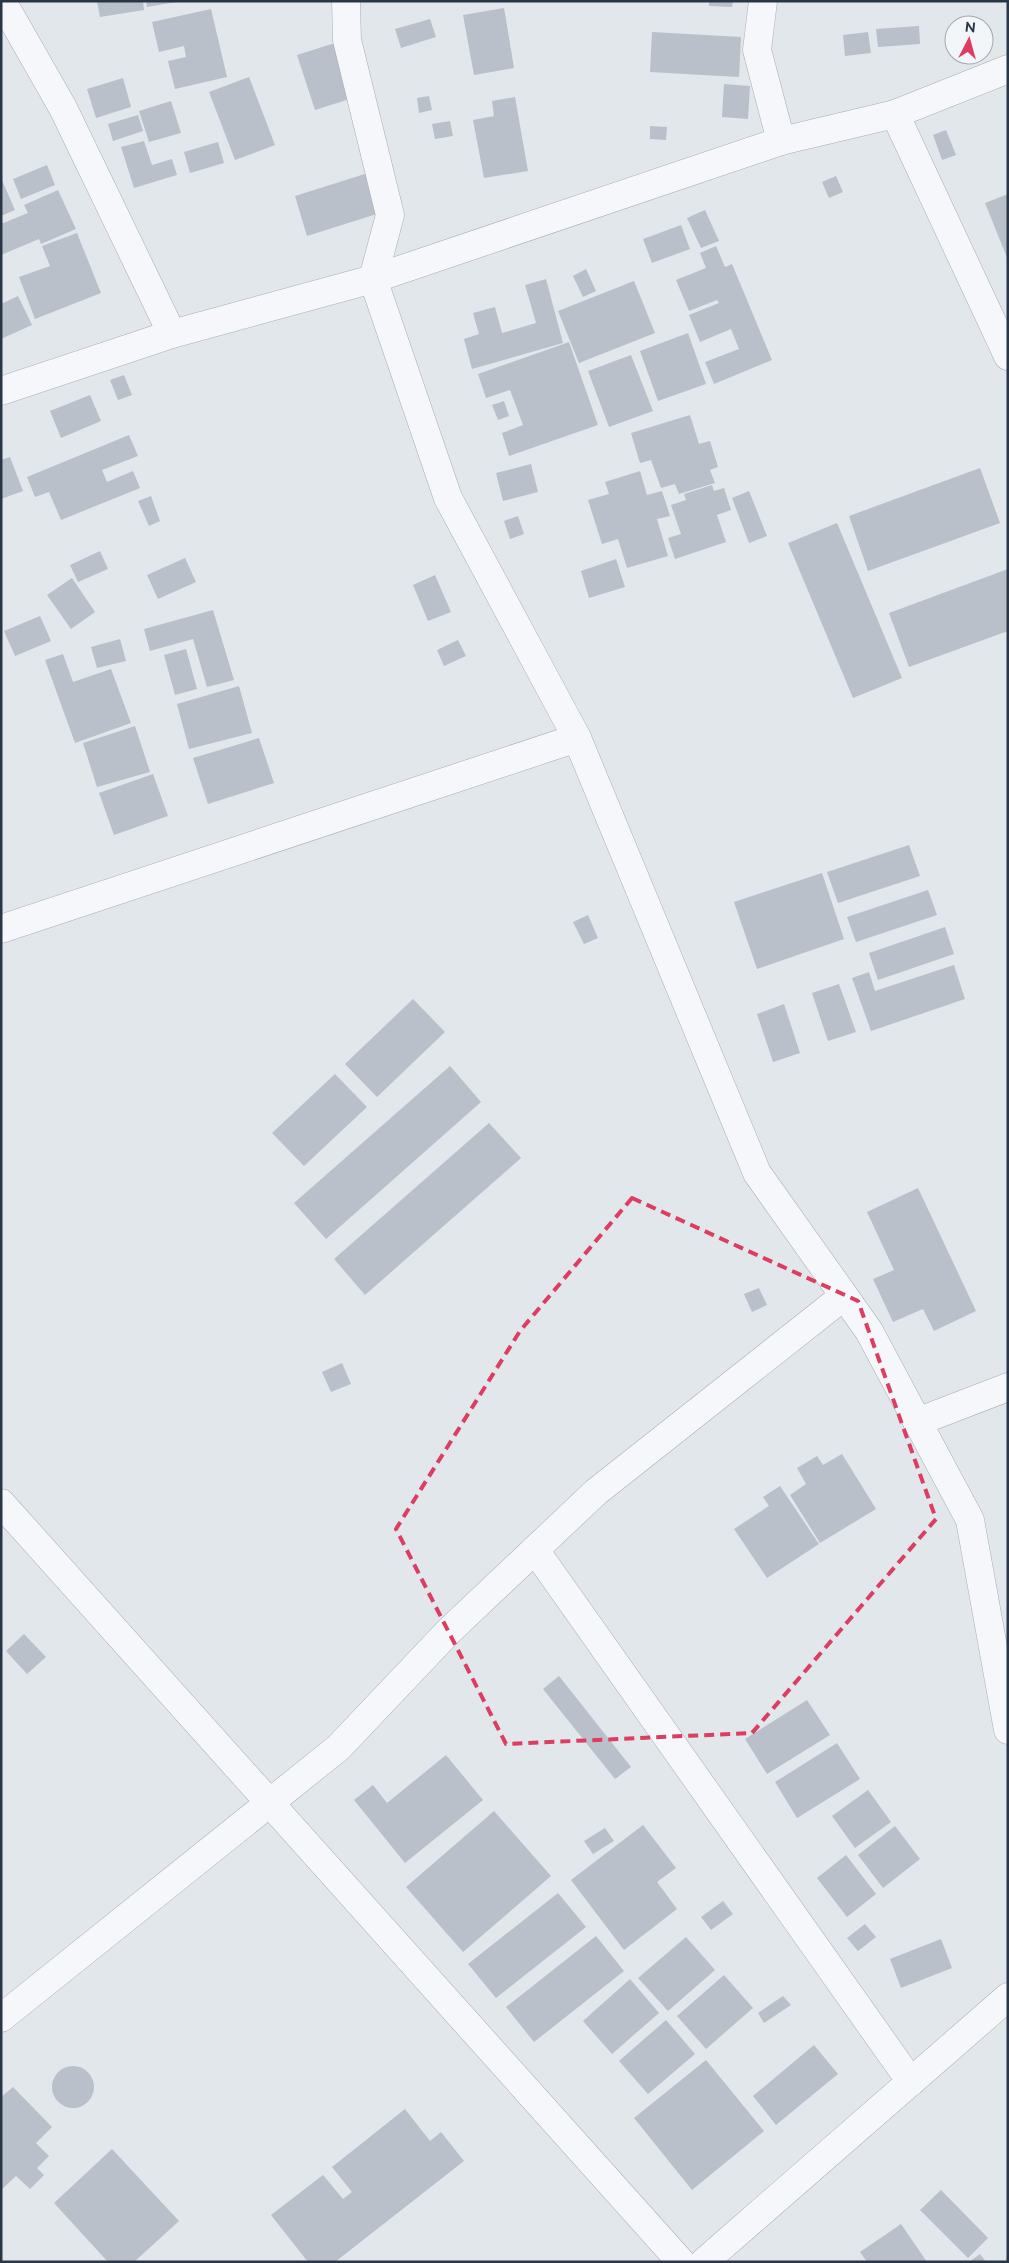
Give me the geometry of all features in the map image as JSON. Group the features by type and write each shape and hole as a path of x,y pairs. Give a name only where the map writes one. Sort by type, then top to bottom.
{"street":[{"path":"2,1 63,108 172,334"},
{"path":"346,1 347,40 390,214 373,279 448,498 577,738 757,1173 869,1331 970,1520 1008,1730"},
{"path":"763,1 757,50 782,141"},
{"path":"1,391 172,334 373,279 782,141 895,114 1008,69"},
{"path":"895,114 1008,356"},
{"path":"1,929 577,738"},
{"path":"1,2018 338,1748 449,1631 596,1492 844,1296"},
{"path":"918,1422 1008,1387"},
{"path":"1,1503 681,2262"},
{"path":"535,1550 911,2082"},
{"path":"704,2262 1008,1997"}],"highlighted area":[{"path":"632,1198 858,1301 936,1519 752,1733 506,1744 396,1529 520,1331"}],"building":[{"path":"97,1 143,1 144,10 100,17"},
{"path":"146,1 176,1 176,2 147,7"},
{"path":"709,1 733,1 732,7 709,6"},
{"path":"504,8 514,68 474,75 463,15"},
{"path":"211,9 227,77 175,89 168,61 186,57 184,46 159,52 152,22"},
{"path":"430,19 436,37 401,48 395,29"},
{"path":"919,26 920,44 878,47 876,29"},
{"path":"652,32 741,37 739,77 650,72"},
{"path":"868,32 871,53 845,56 843,35"},
{"path":"338,42 356,97 315,110 297,55"},
{"path":"249,77 275,145 235,160 209,92"},
{"path":"123,78 131,107 96,118 87,89"},
{"path":"724,84 750,86 748,119 722,117"},
{"path":"429,96 432,110 419,113 417,98"},
{"path":"515,97 528,171 484,178 473,120 494,116 492,101"},
{"path":"171,101 181,133 149,142 139,111"},
{"path":"138,115 143,131 113,141 108,124"},
{"path":"450,121 453,136 435,139 432,124"},
{"path":"650,126 667,127 666,140 650,139"},
{"path":"946,130 956,155 942,160 933,135"},
{"path":"144,141 152,165 172,159 177,175 134,188 121,147"},
{"path":"218,142 224,163 190,173 184,152"},
{"path":"47,165 55,185 21,199 13,179"},
{"path":"368,173 380,213 307,236 295,196"},
{"path":"836,176 843,192 829,198 822,182"},
{"path":"1,178 15,210 1,216"},
{"path":"58,190 76,229 41,244 39,239 1,255 1,224 28,213 24,205"},
{"path":"1008,194 1008,260 985,203"},
{"path":"705,210 719,241 701,248 687,218"},
{"path":"681,225 690,249 652,263 643,239"},
{"path":"77,233 101,293 35,319 19,277 50,266 42,246"},
{"path":"716,246 725,267 732,264 772,360 714,384 705,362 739,349 731,329 700,342 689,315 719,303 717,300 689,311 676,280 706,268 700,253"},
{"path":"586,269 596,291 583,297 573,276"},
{"path":"546,279 563,343 472,369 464,339 479,334 473,313 495,307 502,333 536,323 525,285"},
{"path":"634,281 655,333 579,363 558,311"},
{"path":"18,296 32,325 1,339 1,304"},
{"path":"688,333 706,384 658,401 640,351"},
{"path":"569,342 598,425 509,456 502,433 523,425 510,390 486,398 478,374"},
{"path":"631,355 653,411 609,427 588,371"},
{"path":"124,375 132,395 118,400 110,380"},
{"path":"90,395 101,421 61,438 50,411"},
{"path":"504,401 509,416 498,420 492,405"},
{"path":"690,415 699,444 710,441 718,467 710,470 715,483 679,494 675,484 661,488 651,460 640,463 631,433"},
{"path":"129,435 138,456 102,470 107,482 133,471 140,488 61,520 49,492 35,497 27,477"},
{"path":"10,457 23,491 1,499 1,460"},
{"path":"531,464 538,492 503,501 496,473"},
{"path":"980,468 1000,523 868,571 849,516"},
{"path":"640,471 647,495 662,491 670,516 657,519 668,556 627,568 618,539 602,544 588,500 609,494 605,482"},
{"path":"712,485 714,491 724,488 731,510 717,515 726,542 675,559 668,538 681,534 671,505 686,500 684,494"},
{"path":"749,491 767,536 749,543 732,498"},
{"path":"151,496 160,521 149,526 138,501"},
{"path":"518,516 524,534 510,539 504,521"},
{"path":"837,523 902,678 853,698 788,543"},
{"path":"100,551 108,569 78,582 70,565"},
{"path":"185,558 196,582 158,599 147,575"},
{"path":"616,559 625,587 589,598 581,571"},
{"path":"1008,569 1008,631 909,667 889,613"},
{"path":"435,575 451,612 428,621 413,585"},
{"path":"72,578 95,612 71,629 47,595"},
{"path":"213,610 234,680 207,687 193,639 150,651 144,629"},
{"path":"40,616 51,641 15,656 4,631"},
{"path":"120,639 126,661 97,668 91,647"},
{"path":"458,640 466,656 444,666 437,650"},
{"path":"186,649 197,689 175,695 164,655"},
{"path":"63,654 73,682 111,669 131,723 75,743 45,660"},
{"path":"239,686 252,733 189,749 177,704"},
{"path":"135,726 150,772 97,787 83,743"},
{"path":"259,738 274,783 208,804 193,758"},
{"path":"153,774 168,816 114,835 99,793"},
{"path":"909,845 920,876 838,903 827,872"},
{"path":"822,873 844,939 757,969 734,902"},
{"path":"928,890 937,915 856,942 847,917"},
{"path":"588,915 598,938 584,944 573,922"},
{"path":"945,927 954,954 878,980 869,953"},
{"path":"954,965 965,999 871,1031 852,978 869,972 875,991"},
{"path":"839,984 856,1032 828,1041 812,993"},
{"path":"413,999 445,1032 377,1097 345,1064"},
{"path":"784,1004 800,1053 773,1062 757,1014"},
{"path":"450,1066 481,1102 326,1239 294,1203"},
{"path":"335,1074 367,1107 304,1166 272,1133"},
{"path":"489,1123 521,1158 365,1295 334,1259"},
{"path":"918,1188 976,1311 934,1331 923,1309 893,1322 873,1279 894,1270 867,1212"},
{"path":"759,1288 767,1305 752,1312 744,1294"},
{"path":"342,1363 351,1384 331,1392 322,1372"},
{"path":"842,1454 876,1509 820,1543 790,1495 806,1484 797,1468 817,1456 823,1465"},
{"path":"780,1486 819,1544 767,1578 734,1529 769,1506 763,1497"},
{"path":"24,1634 46,1657 27,1674 6,1651"},
{"path":"559,1676 631,1767 615,1779 543,1689"},
{"path":"807,1700 830,1735 767,1774 745,1739"},
{"path":"837,1743 860,1779 797,1818 775,1782"},
{"path":"446,1755 483,1800 405,1863 354,1800 373,1785 387,1803"},
{"path":"868,1790 891,1822 855,1848 832,1816"},
{"path":"494,1811 551,1876 463,1952 406,1887"},
{"path":"643,1825 676,1868 657,1882 677,1909 624,1950 571,1880"},
{"path":"895,1826 920,1859 883,1888 858,1855"},
{"path":"605,1828 614,1841 593,1854 584,1841"},
{"path":"846,1855 876,1894 847,1917 817,1878"},
{"path":"558,1893 586,1927 496,1998 468,1964"},
{"path":"723,1901 733,1914 711,1930 701,1917"},
{"path":"865,1924 876,1937 858,1951 847,1938"},
{"path":"596,1936 624,1971 534,2042 506,2007"},
{"path":"686,1937 715,1970 668,2011 638,1978"},
{"path":"941,1939 952,1968 901,1988 890,1959"},
{"path":"724,1975 753,2008 706,2049 677,2016"},
{"path":"630,1979 659,2013 612,2054 583,2021"},
{"path":"783,1996 791,2005 764,2023 758,2013"},
{"path":"666,2020 695,2054 648,2094 619,2061"},
{"path":"814,2045 838,2074 776,2125 753,2096"},
{"path":"706,2060 764,2131 692,2190 634,2118"},
{"path":"69,2066 77,2066 88,2072 94,2087 88,2102 77,2108 69,2108 58,2102 52,2091 52,2083 58,2072"},
{"path":"13,2087 52,2127 36,2143 49,2156 37,2168 44,2175 30,2189 16,2176 1,2190 1,2097"},
{"path":"405,2109 430,2141 441,2132 464,2161 335,2262 308,2262 271,2215 323,2175 343,2199 352,2192 332,2167"},
{"path":"112,2149 179,2221 134,2262 108,2262 54,2203"},
{"path":"941,2190 988,2238 968,2258 920,2210"},
{"path":"901,2224 927,2262 867,2262 860,2252"},
{"path":"980,2254 986,2262 969,2262"}]}
